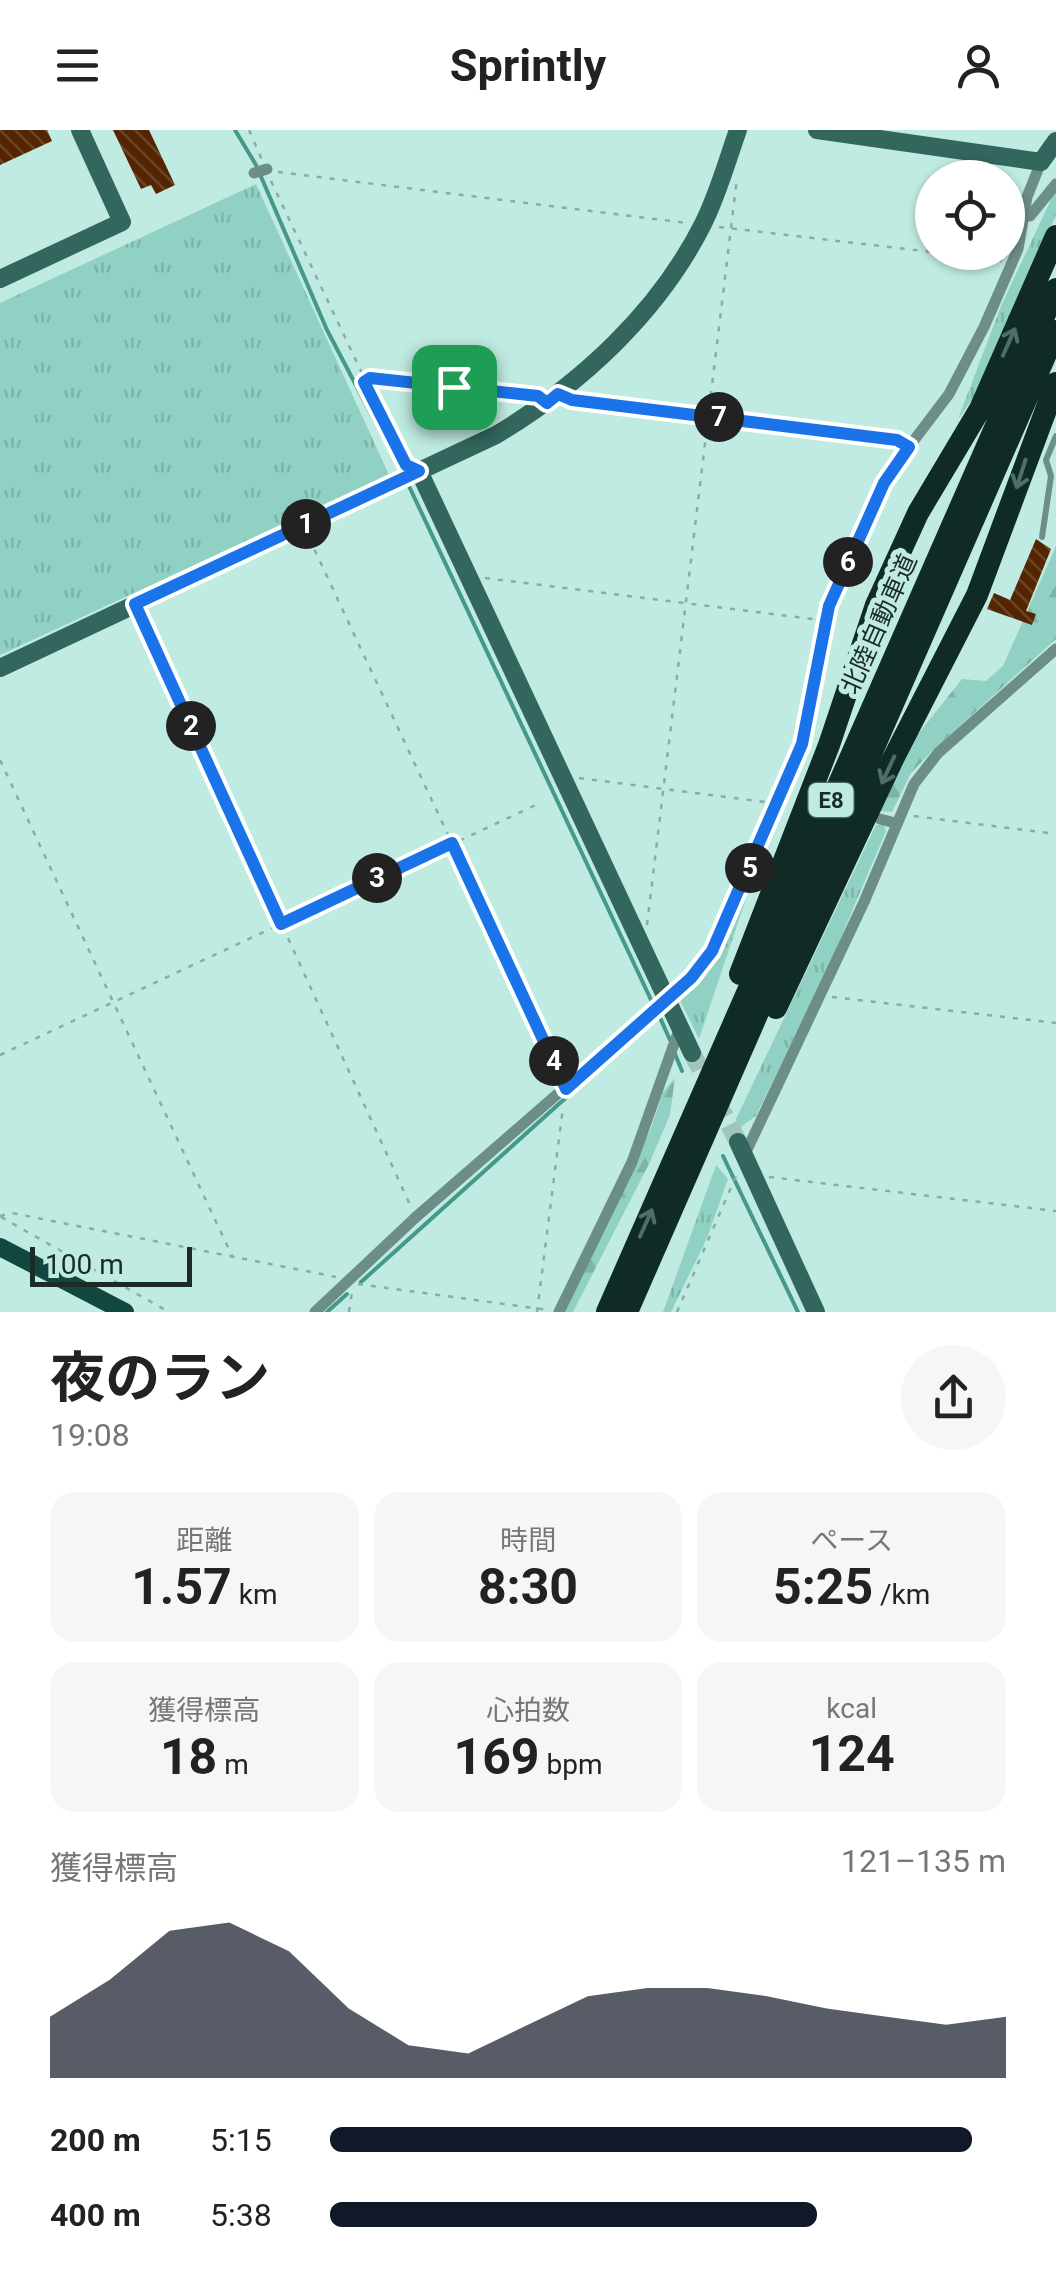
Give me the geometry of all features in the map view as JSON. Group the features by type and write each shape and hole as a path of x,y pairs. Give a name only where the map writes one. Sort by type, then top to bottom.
{"highway":[{"path":"681,1143 774,880 830,745 876,606 918,513 980,409 1056,236"},
{"name":"北陸自動車道","path":"607,1312 1056,288"},
{"name":"北陸自動車道","path":"627,1312 1056,331"},
{"path":"627,1312 841,876 892,759 957,640 999,543 1034,433 1056,383"}],"main road":[{"path":"0,1247 125,1312"}],"street":[{"path":"0,279 122,222 80,130"},
{"path":"0,668 496,434 553,399 606,354 659,291 702,225 738,130"},
{"path":"817,130 1041,162"},
{"path":"1025,209 1041,162 1056,142"},
{"path":"1025,215 1030,216 1056,184"},
{"path":"315,1312 416,1217 665,1000 712,951 783,806 808,725 826,620 879,492 949,394 1010,270"},
{"path":"419,471 692,1053"},
{"path":"816,1312 741,1148 821,996 914,784 938,753 1056,649"},
{"path":"880,819 897,819"},
{"path":"560,1312 632,1162 680,1027"}],"lane":[{"path":"1042,537 1051,476 1046,460 1056,436"}],"path":[{"path":"249,130 261,171 364,382 406,465 419,471"},
{"path":"261,171 702,225"},
{"path":"640,939 646,934 738,171"},
{"path":"733,228 915,250"},
{"path":"364,382 370,378 710,416 897,440 909,447"},
{"path":"303,525 452,843 560,1094 564,1114 538,1310"},
{"path":"468,577 826,620"},
{"path":"135,604 416,1217"},
{"path":"0,760 232,1256"},
{"path":"563,776 783,806"},
{"path":"0,1054 536,805"},
{"path":"897,819 1056,834"},
{"path":"821,996 1056,1023"},
{"path":"677,1312 741,1148"},
{"path":"752,1176 1056,1211"},
{"path":"0,1216 12,1213 351,1280 362,1286 560,1312"},
{"path":"0,1216 169,1312"},
{"path":"349,1312 351,1280"}],"green space":[{"path":"256,184 389,475 0,655 0,303"},
{"path":"1056,189 1056,215 979,390 958,419 1001,306 1018,270 1025,270 1025,255"},
{"path":"1056,546 1056,639 911,773 892,812 880,811 911,743 962,679 986,681 1003,666"},
{"path":"883,824 886,831 833,956 756,1116 738,1129 736,1119 876,825"},
{"path":"755,872 699,1039 679,998 710,963"},
{"path":"675,1078 670,1115 649,1164 573,1312 564,1312 651,1128 663,1092"},
{"path":"716,1165 728,1179 707,1238 671,1312 663,1312"}],"building":[{"path":"0,130 47,130 52,141 0,165"},
{"path":"113,130 149,130 175,185 156,194 151,185 141,189"},
{"path":"1036,539 1051,549 1026,611 1036,614 1032,625 987,609 994,593 1010,600"}],"waterway":[{"path":"235,130 256,165 327,330 401,471"},
{"path":"408,484 653,1004"},
{"path":"658,1013 670,1040"},
{"path":"361,1282 659,1014"},
{"path":"675,1054 682,1071"},
{"path":"723,1156 798,1312"},
{"path":"327,1312 347,1294"}],"tunnel":[{"path":"692,1053 738,1142"}],"route":[{"path":"370,378 454,387 538,396 547,403 558,394 572,400 897,440 909,447 884,483 829,606 802,744 712,951 691,978 566,1089 452,843 281,924 135,604 419,471 406,465 364,382 370,378"}]}
